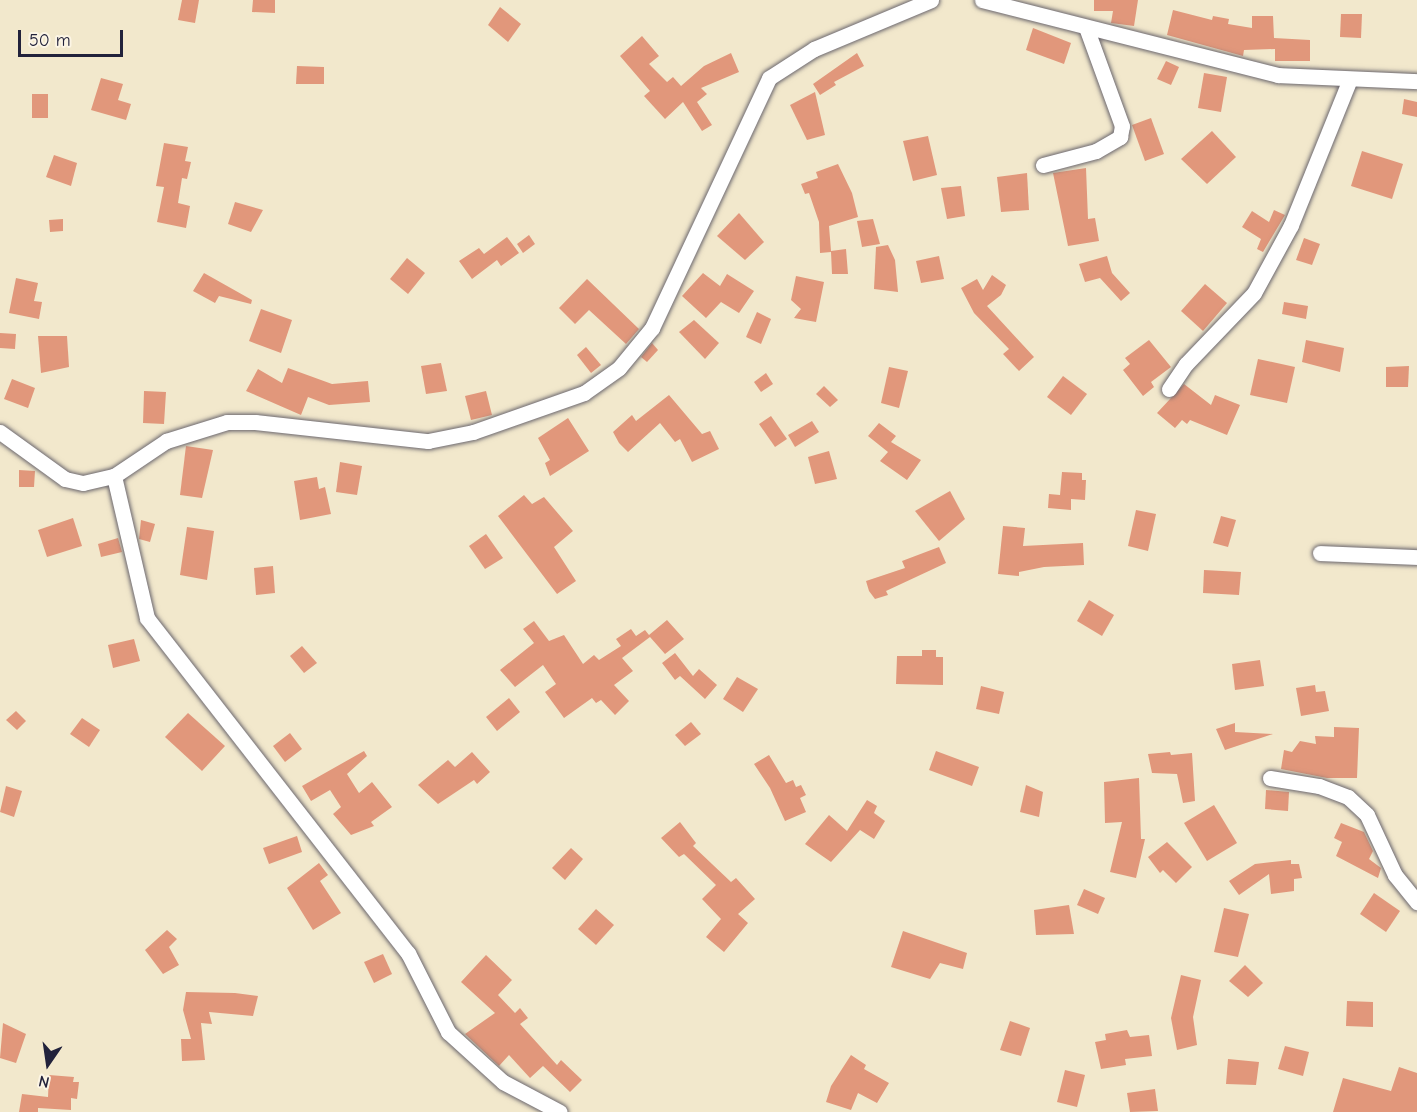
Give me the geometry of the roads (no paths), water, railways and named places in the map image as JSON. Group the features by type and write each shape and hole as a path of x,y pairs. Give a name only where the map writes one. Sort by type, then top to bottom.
{"street":[{"path":"0,432 65,478 83,483 114,476 166,441 227,422 255,422 428,441 473,432 584,393 619,368 652,328 769,78 814,49 931,0"},
{"path":"982,0 1278,75 1417,81"},
{"path":"1043,165 1096,151 1120,137 1122,126 1086,27"},
{"path":"1169,389 1186,364 1254,293 1291,225 1350,79"},
{"path":"114,476 147,618 408,953 448,1032 503,1082 560,1112"},
{"path":"1320,553 1417,556"},
{"path":"1270,778 1319,786 1348,797 1366,814 1395,875 1417,902"}]}
